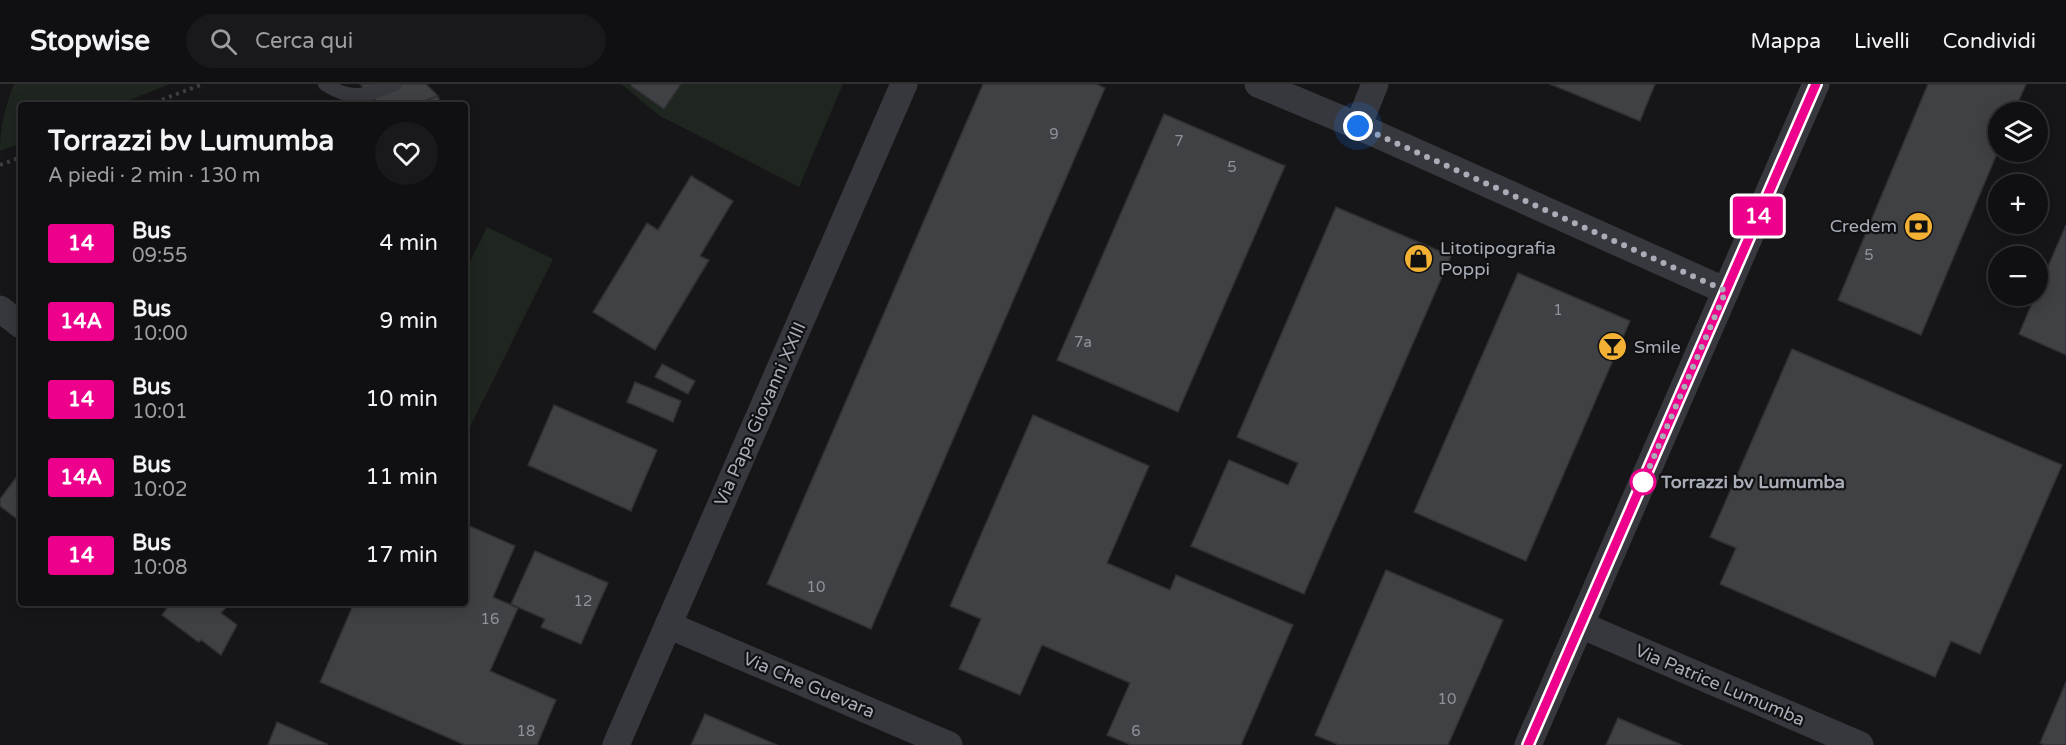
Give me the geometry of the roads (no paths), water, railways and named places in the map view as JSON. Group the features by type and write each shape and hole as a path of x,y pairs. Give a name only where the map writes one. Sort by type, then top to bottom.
{"street":[{"name":"Via Papa Giovanni XXIII","path":"616,745 904,84"},
{"path":"1258,84 1358,126 1726,291"},
{"path":"1358,126 1375,84"},
{"path":"1528,745 1816,84"},
{"path":"0,309 18,323"},
{"name":"Via Che Guevara","path":"668,625 949,745"},
{"name":"Via Patrice Lumumba","path":"1581,625 1860,745"}],"lane":[{"path":"325,84 343,93 357,96 395,84"}],"place":[{"name":"Credem","path":"1918,226"},
{"name":"Litotipografia Poppi","path":"1419,258"},
{"name":"Smile","path":"1613,347"},
{"name":"Torrazzi bv Lumumba","path":"1643,482"}]}
